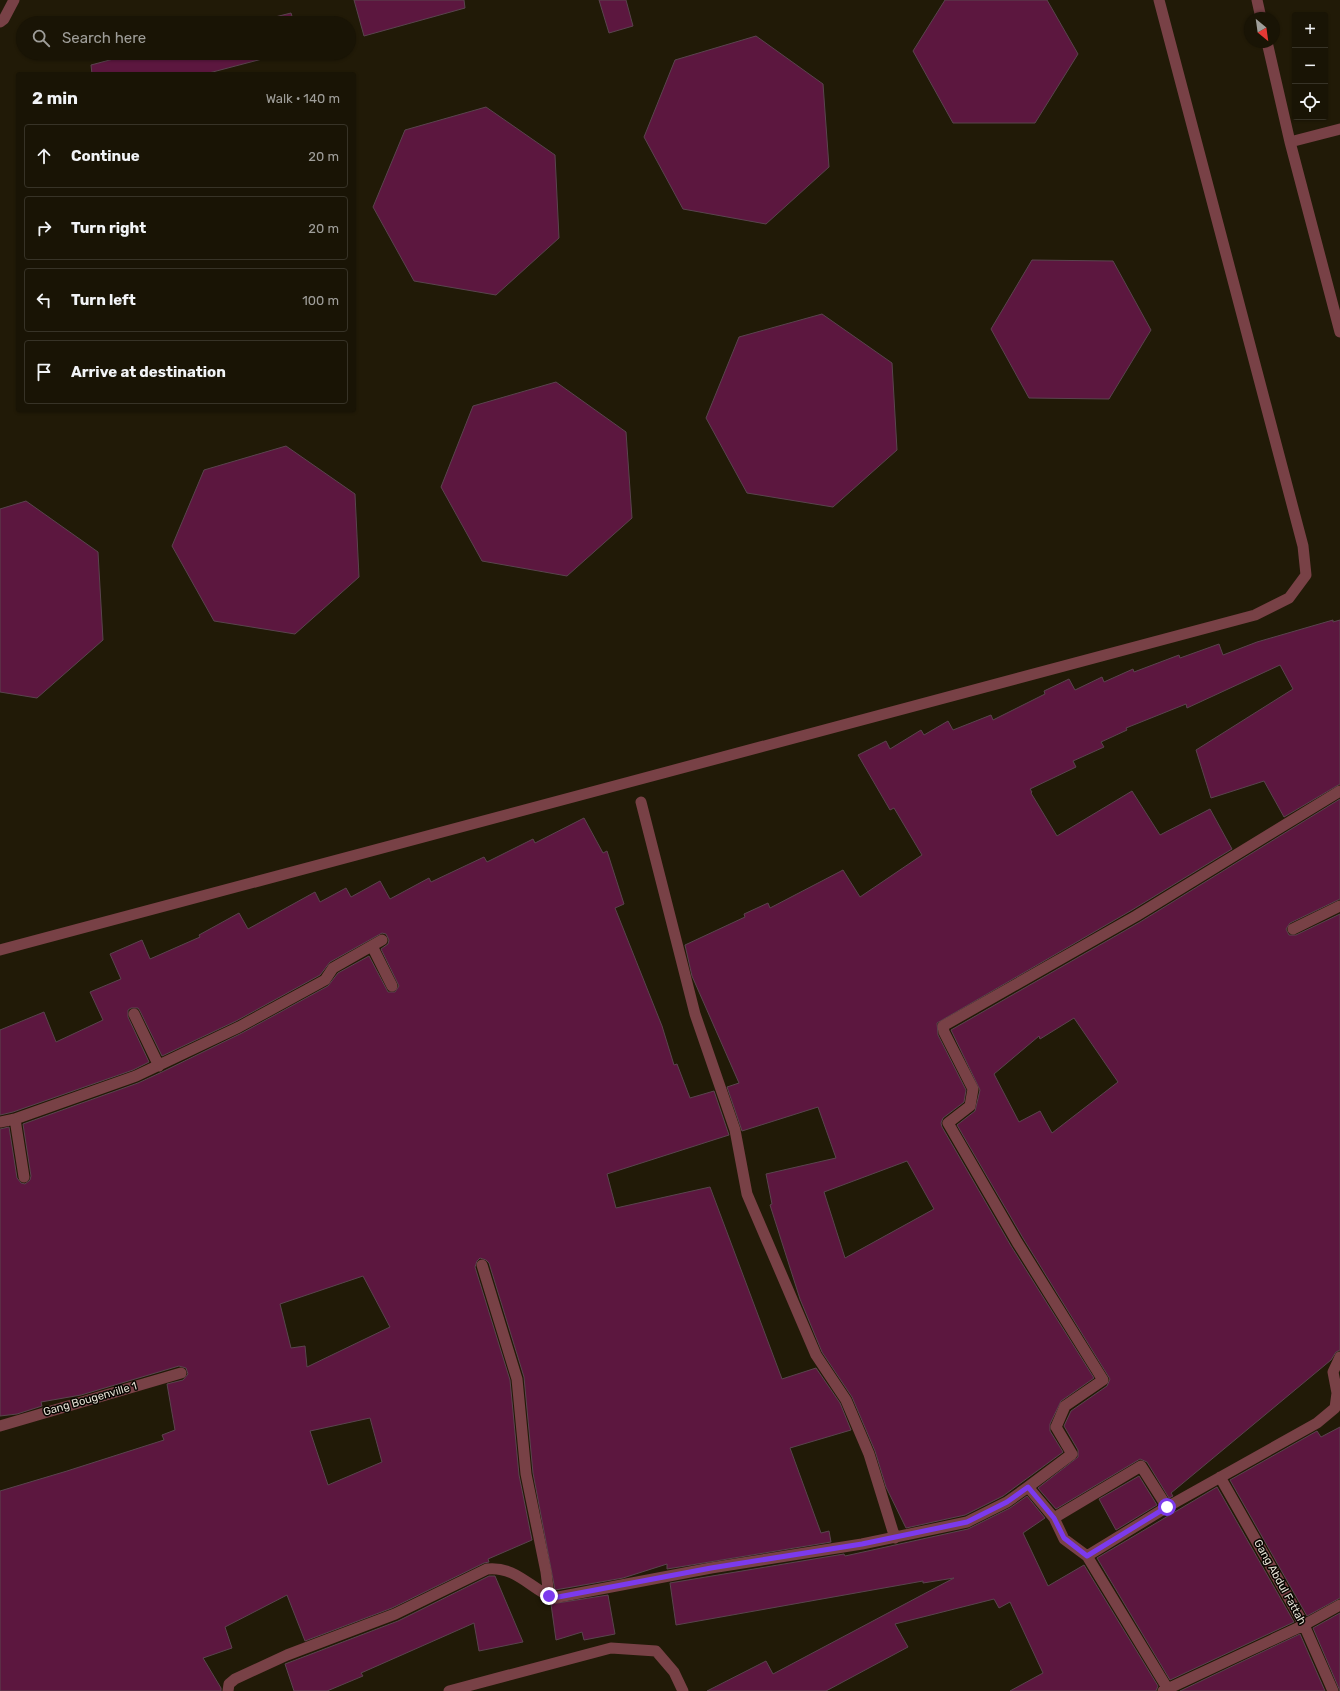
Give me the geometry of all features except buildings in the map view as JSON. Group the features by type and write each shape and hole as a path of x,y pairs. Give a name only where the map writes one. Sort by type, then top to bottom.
{"street":[{"path":"0,22 4,20 14,0"},
{"path":"0,950 254,884 749,751 975,687 1255,615 1289,598 1306,575 1303,546 1159,0"},
{"path":"1257,0 1260,12"},
{"path":"1268,48 1290,142 1340,332"},
{"path":"1290,142 1340,129"},
{"path":"228,1691 229,1684 235,1678 287,1655 395,1614 487,1569 498,1568 512,1572 538,1591 553,1598 711,1568 895,1538 967,1522 1007,1502 1072,1454 1056,1427 1066,1406 1103,1380 1017,1242 948,1123 970,1106 974,1089 944,1032 943,1026 1136,916 1340,791"},
{"path":"641,802 695,1014 735,1130 747,1194 816,1354 848,1407 869,1454 895,1538"},
{"path":"1293,929 1340,906"},
{"path":"0,1122 15,1119 136,1076 159,1066 239,1027 318,984 325,980 333,968 382,940"},
{"path":"372,946 392,986"},
{"path":"134,1014 159,1066"},
{"path":"15,1119 24,1177"},
{"path":"482,1265 517,1379 526,1474 546,1572 549,1596"},
{"path":"1087,1556 1167,1507 1317,1423 1335,1408 1337,1393 1333,1372 1340,1357"},
{"name":"Gang Bougenville 1","path":"0,1426 181,1373"},
{"path":"1054,1518 1141,1466 1167,1507"},
{"name":"Gang Abdul Fattah","path":"1220,1477 1304,1625 1333,1691"},
{"path":"1028,1487 1054,1518 1064,1538 1087,1556 1167,1690 1304,1625 1340,1605"},
{"path":"449,1691 611,1648 656,1651 674,1672 683,1691"}],"route":[{"path":"549,1596 553,1598 711,1568 862,1544 967,1522 1007,1502 1028,1487 1054,1518 1064,1538 1087,1556 1167,1507"}]}
